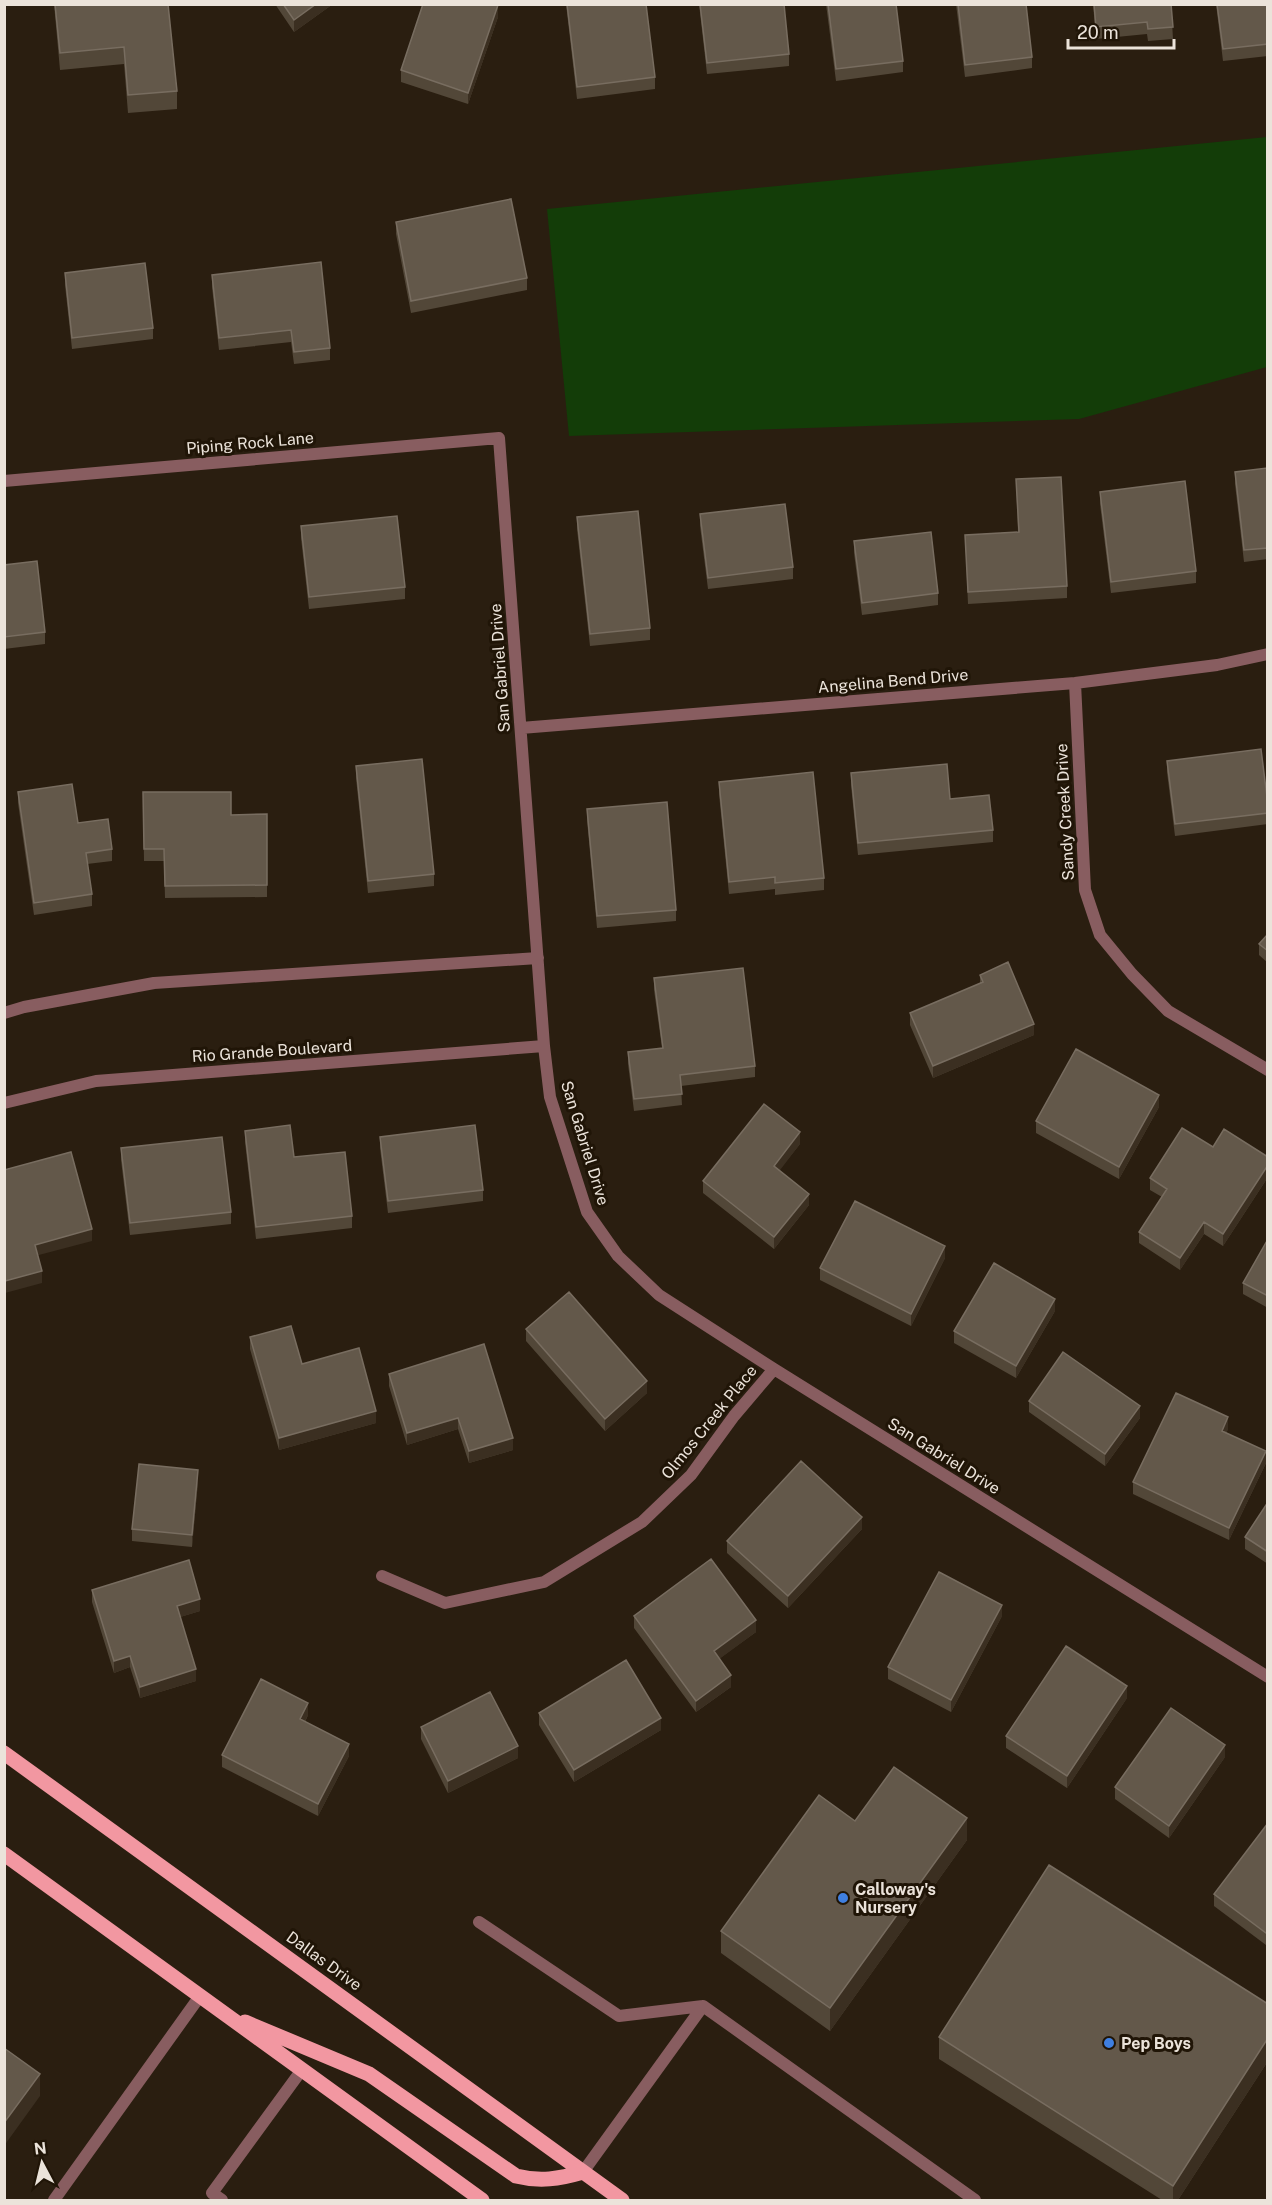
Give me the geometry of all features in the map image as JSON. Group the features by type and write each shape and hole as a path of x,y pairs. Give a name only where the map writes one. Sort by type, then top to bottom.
{"main road":[{"name":"Dallas Drive","path":"4,1753 622,2200"},
{"path":"4,1854 482,2200"},
{"path":"223,2012 369,2074 516,2176 533,2180 551,2180 583,2172"}],"street":[{"name":"Piping Rock Lane","path":"4,481 499,438"},
{"name":"San Gabriel Drive","path":"499,438 544,1046 550,1096 587,1212 618,1256 659,1295 1268,1677"},
{"name":"Angelina Bend Drive","path":"520,728 1075,683 1217,664 1268,654"},
{"name":"Sandy Creek Drive","path":"1075,683 1085,890 1100,935 1132,975 1168,1011 1268,1070"},
{"path":"4,1013 24,1007 154,983 538,958"},
{"name":"Rio Grande Boulevard","path":"4,1103 96,1081 544,1046"},
{"name":"Olmos Creek Place","path":"382,1576 445,1603 544,1582 642,1522 691,1475 734,1416 774,1369"},
{"path":"479,1922 619,2016 704,2006 975,2200"},
{"path":"54,2200 200,1996"},
{"path":"583,2172 704,2006"},
{"path":"222,2200 212,2193 301,2071"}],"green space":[{"path":"1267,137 1267,367 1079,419 569,436 547,209"}],"building":[{"path":"55,4 168,4 177,91 128,95 124,47 60,53"},
{"path":"283,4 316,4 294,20"},
{"path":"423,4 498,5 468,93 401,70"},
{"path":"567,4 646,4 655,77 577,87"},
{"path":"700,4 784,4 789,54 707,63"},
{"path":"828,4 896,4 903,61 836,69"},
{"path":"958,4 1026,4 1032,57 965,65"},
{"path":"1094,4 1171,4 1173,27 1148,29 1147,22 1096,27"},
{"path":"1217,4 1268,4 1268,44 1223,49"},
{"path":"511,199 527,278 411,301 396,222"},
{"path":"321,262 330,348 294,352 291,330 219,338 212,275"},
{"path":"145,263 153,328 72,338 65,273"},
{"path":"1267,468 1268,548 1244,550 1235,472"},
{"path":"1061,477 1067,586 968,592 965,535 1019,532 1016,479"},
{"path":"1185,481 1196,571 1111,582 1100,492"},
{"path":"785,504 793,567 708,578 700,514"},
{"path":"638,511 650,628 590,634 577,517"},
{"path":"397,516 405,587 309,597 301,526"},
{"path":"931,532 938,593 862,603 854,541"},
{"path":"37,561 45,632 4,637 4,565"},
{"path":"1261,749 1268,813 1175,824 1167,761"},
{"path":"422,759 434,874 368,881 356,766"},
{"path":"947,764 950,799 989,795 993,830 858,843 851,773"},
{"path":"813,772 824,878 775,883 775,877 729,882 719,782"},
{"path":"72,784 78,823 108,819 112,849 86,853 92,894 34,903 18,792"},
{"path":"143,792 231,792 231,815 267,814 267,885 165,886 164,849 144,849"},
{"path":"667,802 676,910 597,916 587,809"},
{"path":"1268,934 1268,951 1259,944"},
{"path":"1008,962 1034,1024 933,1066 910,1013 983,982 980,975"},
{"path":"743,968 755,1066 680,1075 682,1094 634,1099 628,1052 663,1048 654,978"},
{"path":"1076,1049 1159,1095 1119,1167 1036,1121"},
{"path":"764,1104 800,1132 774,1166 809,1194 774,1237 703,1181"},
{"path":"290,1125 294,1157 345,1152 352,1216 256,1227 245,1131"},
{"path":"475,1125 483,1190 388,1201 380,1137"},
{"path":"1182,1128 1213,1147 1224,1129 1268,1157 1268,1165 1223,1234 1204,1222 1180,1258 1139,1232 1167,1189 1150,1178"},
{"path":"222,1137 231,1212 130,1223 121,1148"},
{"path":"71,1152 92,1229 35,1245 42,1271 5,1281 4,1170"},
{"path":"855,1201 945,1246 911,1314 820,1268"},
{"path":"1268,1239 1268,1296 1243,1283"},
{"path":"994,1263 1055,1299 1016,1366 954,1331"},
{"path":"569,1292 647,1381 605,1419 526,1329"},
{"path":"291,1326 302,1364 359,1348 376,1411 279,1438 250,1337"},
{"path":"484,1344 513,1438 469,1451 458,1418 407,1433 389,1374"},
{"path":"1063,1352 1140,1406 1105,1454 1029,1401"},
{"path":"1176,1393 1228,1417 1222,1431 1266,1451 1229,1528 1133,1482"},
{"path":"801,1461 862,1517 788,1596 727,1541"},
{"path":"139,1464 198,1470 192,1535 132,1529"},
{"path":"1268,1502 1268,1552 1245,1537"},
{"path":"711,1559 756,1620 714,1651 731,1675 696,1701 634,1616"},
{"path":"189,1560 200,1599 177,1606 196,1669 140,1687 130,1656 114,1661 92,1590"},
{"path":"939,1572 1002,1605 951,1700 888,1667"},
{"path":"1066,1646 1127,1686 1067,1776 1006,1736"},
{"path":"626,1660 661,1718 574,1770 539,1713"},
{"path":"261,1679 308,1703 300,1719 349,1744 318,1804 222,1755"},
{"path":"490,1692 518,1746 448,1781 421,1727"},
{"path":"1171,1708 1225,1745 1169,1826 1115,1787"},
{"name":"Calloway's Nursery","path":"894,1767 967,1818 830,2008 721,1931 819,1795 855,1821"},
{"path":"1268,1823 1268,1931 1266,1933 1214,1894"},
{"name":"Pep Boys","path":"1049,1865 1268,2004 1268,2038 1173,2186 939,2037"},
{"path":"4,2048 40,2074 4,2123"}],"place":[{"name":"Calloway's Nursery","path":"843,1898"},
{"name":"Pep Boys","path":"1109,2043"}]}
